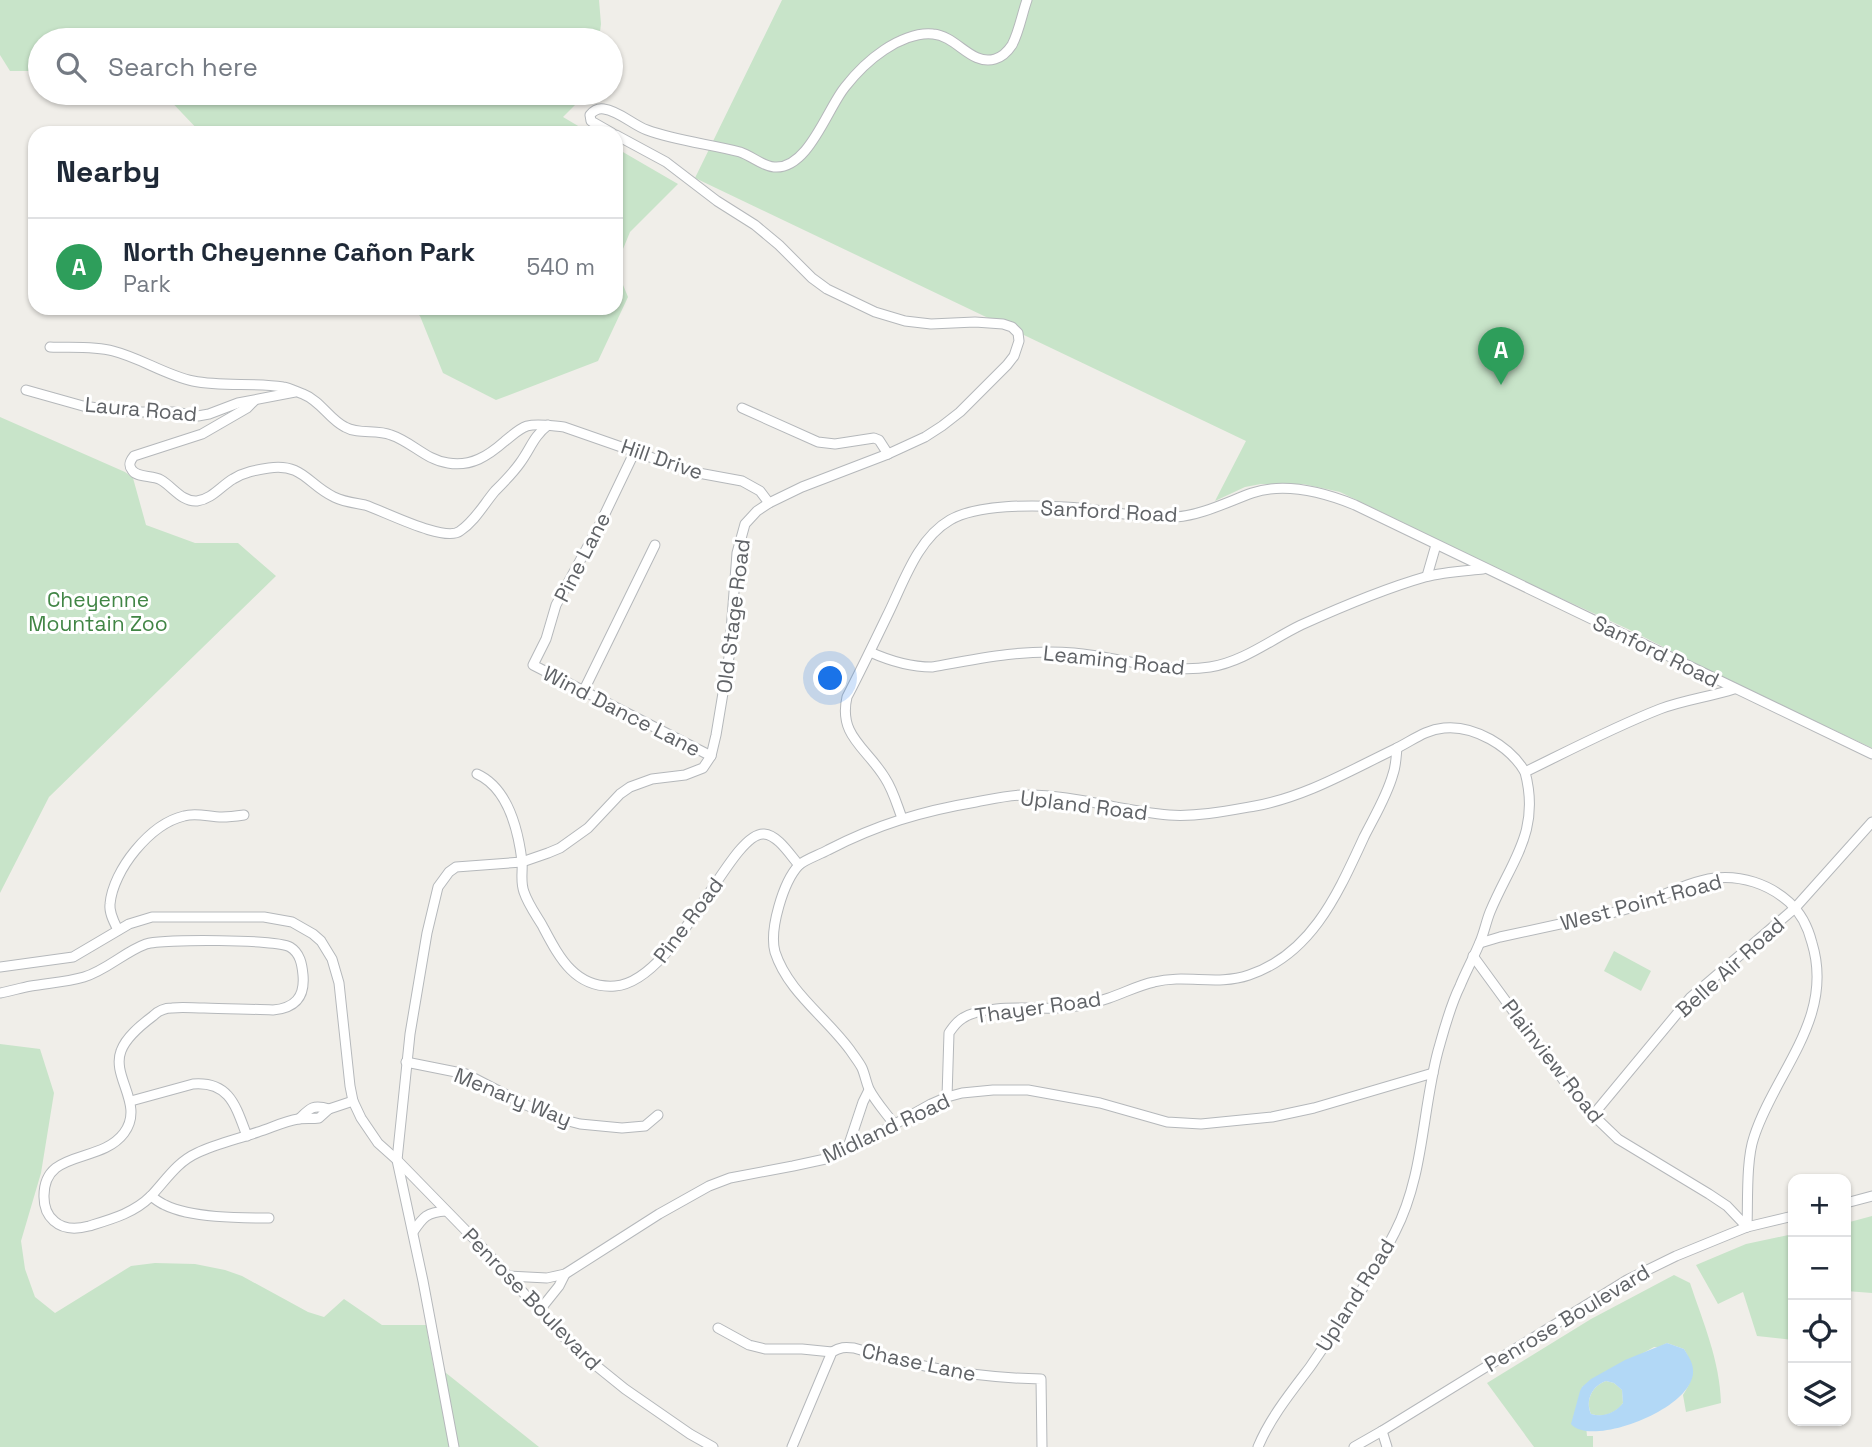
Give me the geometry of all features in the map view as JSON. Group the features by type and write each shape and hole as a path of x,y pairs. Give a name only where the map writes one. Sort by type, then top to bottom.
{"street":[{"name":"Old Stage Road","path":"598,126 591,121 590,115 601,108 644,129 743,153 774,167 785,166 793,163 810,146 836,99 855,75 885,49 910,38 932,34 953,41 974,57 984,61 993,60 1012,45 1027,0"},
{"name":"Old Stage Road","path":"623,139 680,171 717,201 755,225 818,283 857,304 905,321 931,324 975,321 1003,324 1018,333 1019,341 1014,356 960,412 925,437 769,502 745,524 737,553 729,657 711,757"},
{"path":"50,347 106,349 194,381 284,387 318,402 342,426 363,432 392,435 425,455 449,464 475,461 488,455 527,426 548,425"},
{"name":"Laura Road","path":"26,390 83,406 198,416 237,403 297,392"},
{"path":"254,401 247,408 202,434 134,456 130,461 132,472 153,476 183,498 194,501 213,494 244,473 287,467 338,499 366,506 438,532 458,534 518,466 537,434 548,425"},
{"path":"742,408 818,442 835,444 874,438 879,440 888,453"},
{"name":"Hill Drive","path":"548,425 635,450 693,472 742,481 760,491 769,502"},
{"name":"Pine Lane","path":"533,665 546,639 556,605 601,522 635,450"},
{"name":"Sanford Road","path":"902,818 886,779 847,727 847,697 922,547 939,528 950,520 974,511 1016,507 1060,506 1149,517 1178,517 1204,511 1255,492 1275,489 1304,490 1332,496 1872,754"},
{"path":"583,692 655,545"},
{"path":"1427,576 1436,545"},
{"name":"Leaming Road","path":"870,652 891,662 921,667 1001,654 1048,652 1094,655 1164,667 1210,667 1237,659 1351,604 1427,576 1484,569"},
{"name":"Wind Dance Lane","path":"533,665 711,757"},
{"path":"1525,772 1661,709 1734,689"},
{"name":"Upland Road","path":"799,865 850,839 902,818 940,807 1006,796 1026,795 1100,803 1180,816 1235,810 1303,793 1397,748 1421,733 1447,727 1476,733 1499,744 1520,763 1525,772 1530,800 1525,839 1490,912 1480,943 1450,1013 1433,1073 1414,1183 1396,1230 1362,1289 1272,1420 1258,1447"},
{"name":"Thayer Road","path":"947,1097 949,1033 954,1025 970,1014 1019,1007 1060,1008 1093,1003 1152,982 1169,979 1235,979 1261,971 1292,951 1322,918 1341,886 1394,774 1397,748"},
{"path":"454,1447 397,1160 416,991 438,887 456,867 522,862 560,848 588,828 629,787 652,779 694,772 703,768 711,757"},
{"name":"Pine Road","path":"477,774 487,778 495,786 509,810 522,862 524,895 559,956 577,976 589,981 611,986 622,985 649,970 663,957 742,847 758,834 775,838 799,865"},
{"path":"118,930 110,913 112,892 126,864 147,838 170,821 188,814 224,817 244,815"},
{"name":"Belle Air Road","path":"1593,1115 1690,998 1796,908 1872,822"},
{"path":"799,865 776,917 773,941 776,954 797,991 850,1050 861,1067 869,1090 894,1124"},
{"name":"West Point Road","path":"1480,943 1627,909 1711,878 1736,878 1758,883 1785,898 1796,908"},
{"path":"1747,1227 1751,1155 1755,1135 1801,1041 1816,988 1815,952 1796,908"},
{"name":"Penrose Boulevard","path":"0,967 73,957 118,930 152,917 264,917 292,922 313,934 332,958 339,983 348,1074 354,1101 369,1132 578,1351 650,1407 713,1447"},
{"path":"0,993 91,975 136,949 155,942 270,942 289,946 296,952 302,966 304,984 298,1000 283,1009 170,1007 146,1021 125,1044 119,1058 131,1101 128,1126 124,1134 102,1151 59,1164 52,1170 45,1186 45,1205 49,1215 63,1227 83,1227 127,1213 150,1196 175,1168 200,1151 299,1119 317,1106 329,1109 354,1101"},
{"name":"Plainview Road","path":"1473,956 1570,1089 1593,1115 1618,1139 1727,1206 1747,1227"},
{"name":"Menary Way","path":"406,1062 466,1074 535,1109 580,1124 622,1128 645,1126 658,1115"},
{"name":"Midland Road","path":"508,1276 547,1278 565,1274 659,1214 709,1186 730,1178 815,1162 847,1150 947,1097 962,1093 1028,1090 1100,1103 1167,1122 1201,1124 1272,1117 1314,1108 1433,1073"},
{"path":"131,1101 193,1084 213,1085 228,1094 233,1101 247,1136"},
{"path":"847,1150 869,1090"},
{"path":"150,1196 165,1206 185,1212 270,1218"},
{"path":"1851,1202 1872,1196"},
{"path":"413,1232 422,1218 434,1212 446,1211"},
{"name":"Penrose Boulevard","path":"1354,1447 1627,1280 1676,1256 1747,1227 1788,1217"},
{"name":"Midland Road","path":"540,1311 565,1274"},
{"path":"718,1328 749,1345 765,1349 832,1352"},
{"name":"Chase Lane","path":"792,1447 832,1352 838,1348 853,1348 941,1370 990,1377 1041,1379 1042,1447"},
{"path":"1382,1431 1387,1447"},
{"path":"1263,1437 1266,1447"}],"green space":[{"path":"0,0 599,0 601,24 600,28 28,28 28,71 10,71 0,55"},
{"path":"782,0 1872,0 1872,748 1340,492 1303,484 1261,484 1245,487 1215,501 1246,441 695,178"},
{"path":"174,105 575,105 563,117 578,126 194,126"},
{"path":"623,152 678,184 630,232 623,249"},
{"path":"623,285 628,297 623,308"},
{"path":"620,315 598,361 496,400 443,373 420,316"},
{"name":"Cheyenne Mountain Zoo","path":"0,417 125,472 133,478 146,525 195,543 238,543 276,576 49,797 0,893"},
{"path":"1614,951 1651,971 1641,991 1604,971"},
{"path":"0,1044 40,1049 54,1093 41,1173 21,1241 25,1269 35,1297 55,1313 131,1266 155,1263 195,1264 225,1270 242,1276 308,1312 324,1317 344,1299 382,1325 426,1325 434,1369 446,1373 539,1447 0,1447"},
{"path":"1872,1216 1872,1293 1851,1291 1851,1222"},
{"path":"1788,1235 1788,1339 1757,1336 1743,1292 1718,1304 1696,1265 1746,1244"},
{"path":"1674,1275 1690,1283 1718,1372 1721,1403 1686,1412 1683,1395 1691,1378 1690,1361 1684,1349 1667,1343 1654,1347 1582,1387 1587,1436 1593,1436 1593,1447 1534,1447 1487,1383 1591,1319"},
{"path":"1606,1381 1614,1383 1622,1390 1623,1403 1609,1414 1591,1414 1591,1394 1597,1386"}],"water":[{"path":"1667,1343 1684,1349 1692,1364 1693,1374 1687,1388 1674,1401 1637,1422 1597,1431 1581,1430 1571,1424 1582,1387 1625,1360","holes":["1606,1381 1614,1383 1622,1390 1623,1403 1609,1413 1591,1414 1589,1399 1594,1390"]}],"place":[{"name":"North Cheyenne Cañon Park","path":"1501,385"}]}
